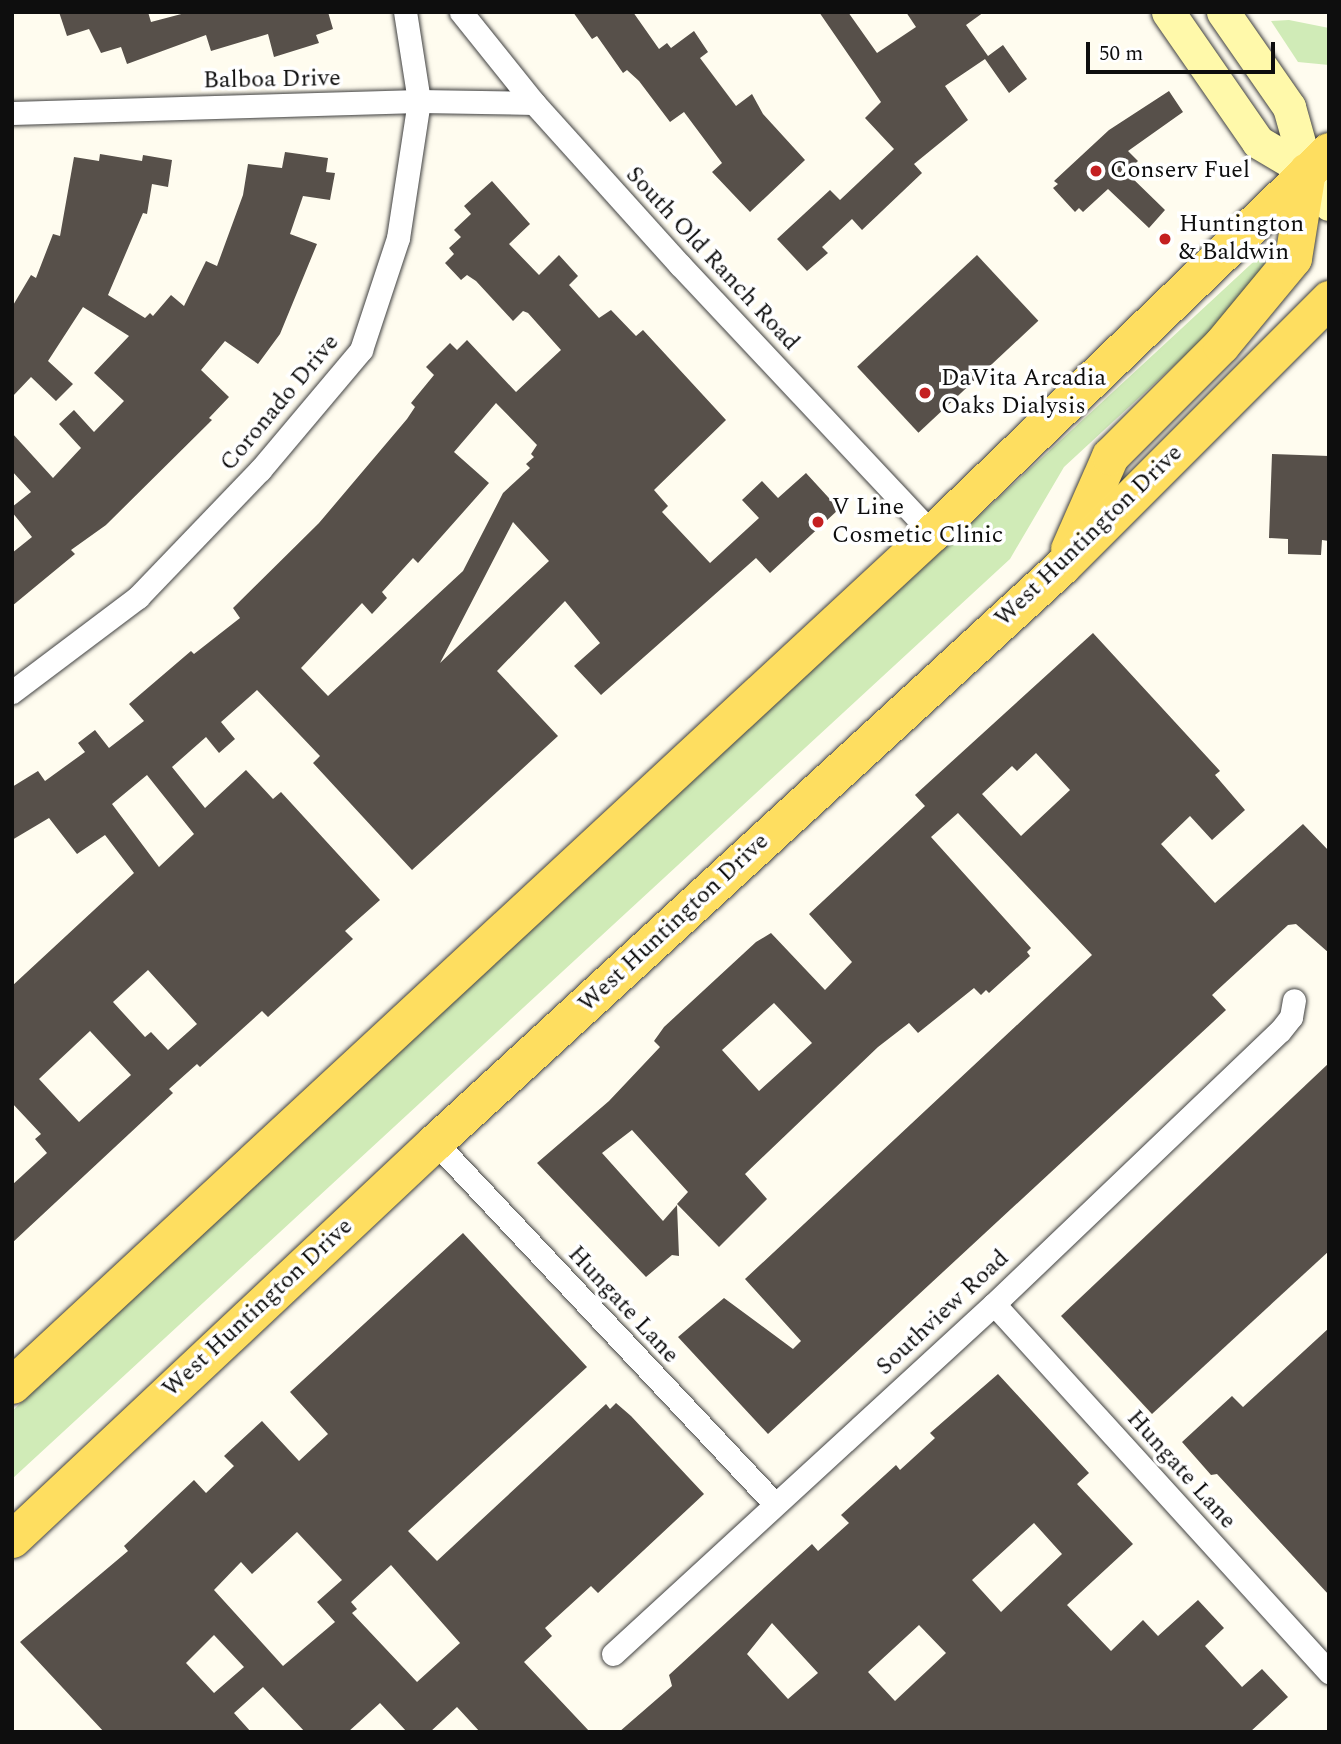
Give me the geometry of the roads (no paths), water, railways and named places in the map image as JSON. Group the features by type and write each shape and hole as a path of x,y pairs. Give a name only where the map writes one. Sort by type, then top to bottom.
{"main road":[{"path":"1168,12 1258,142 1318,161"},
{"path":"1223,12 1289,107 1318,161 1329,204"},
{"path":"12,1385 932,533 1318,161"},
{"path":"1062,566 1110,456 1221,345 1293,258 1318,161"},
{"name":"West Huntington Drive","path":"12,1539 435,1142 1062,566 1329,299"}],"street":[{"name":"Coronado Drive","path":"12,692 138,597 260,470 361,350 398,238 419,101 405,12"},
{"name":"South Old Ranch Road","path":"461,12 534,103 932,533"},
{"name":"Balboa Drive","path":"12,113 419,101 534,103"},
{"name":"Southview Road","path":"613,1654 774,1503 994,1304 1280,1031 1291,1017 1294,1000"},
{"name":"Hungate Lane","path":"435,1142 774,1503"},
{"name":"Hungate Lane","path":"994,1304 1329,1672"}],"place":[{"name":"Conserv Fuel","path":"1096,171"},
{"name":"Huntington & Baldwin","path":"1165,239"},
{"name":"DaVita Arcadia Oaks Dialysis","path":"925,393"},
{"name":"V Line Cosmetic Clinic","path":"818,522"}]}
